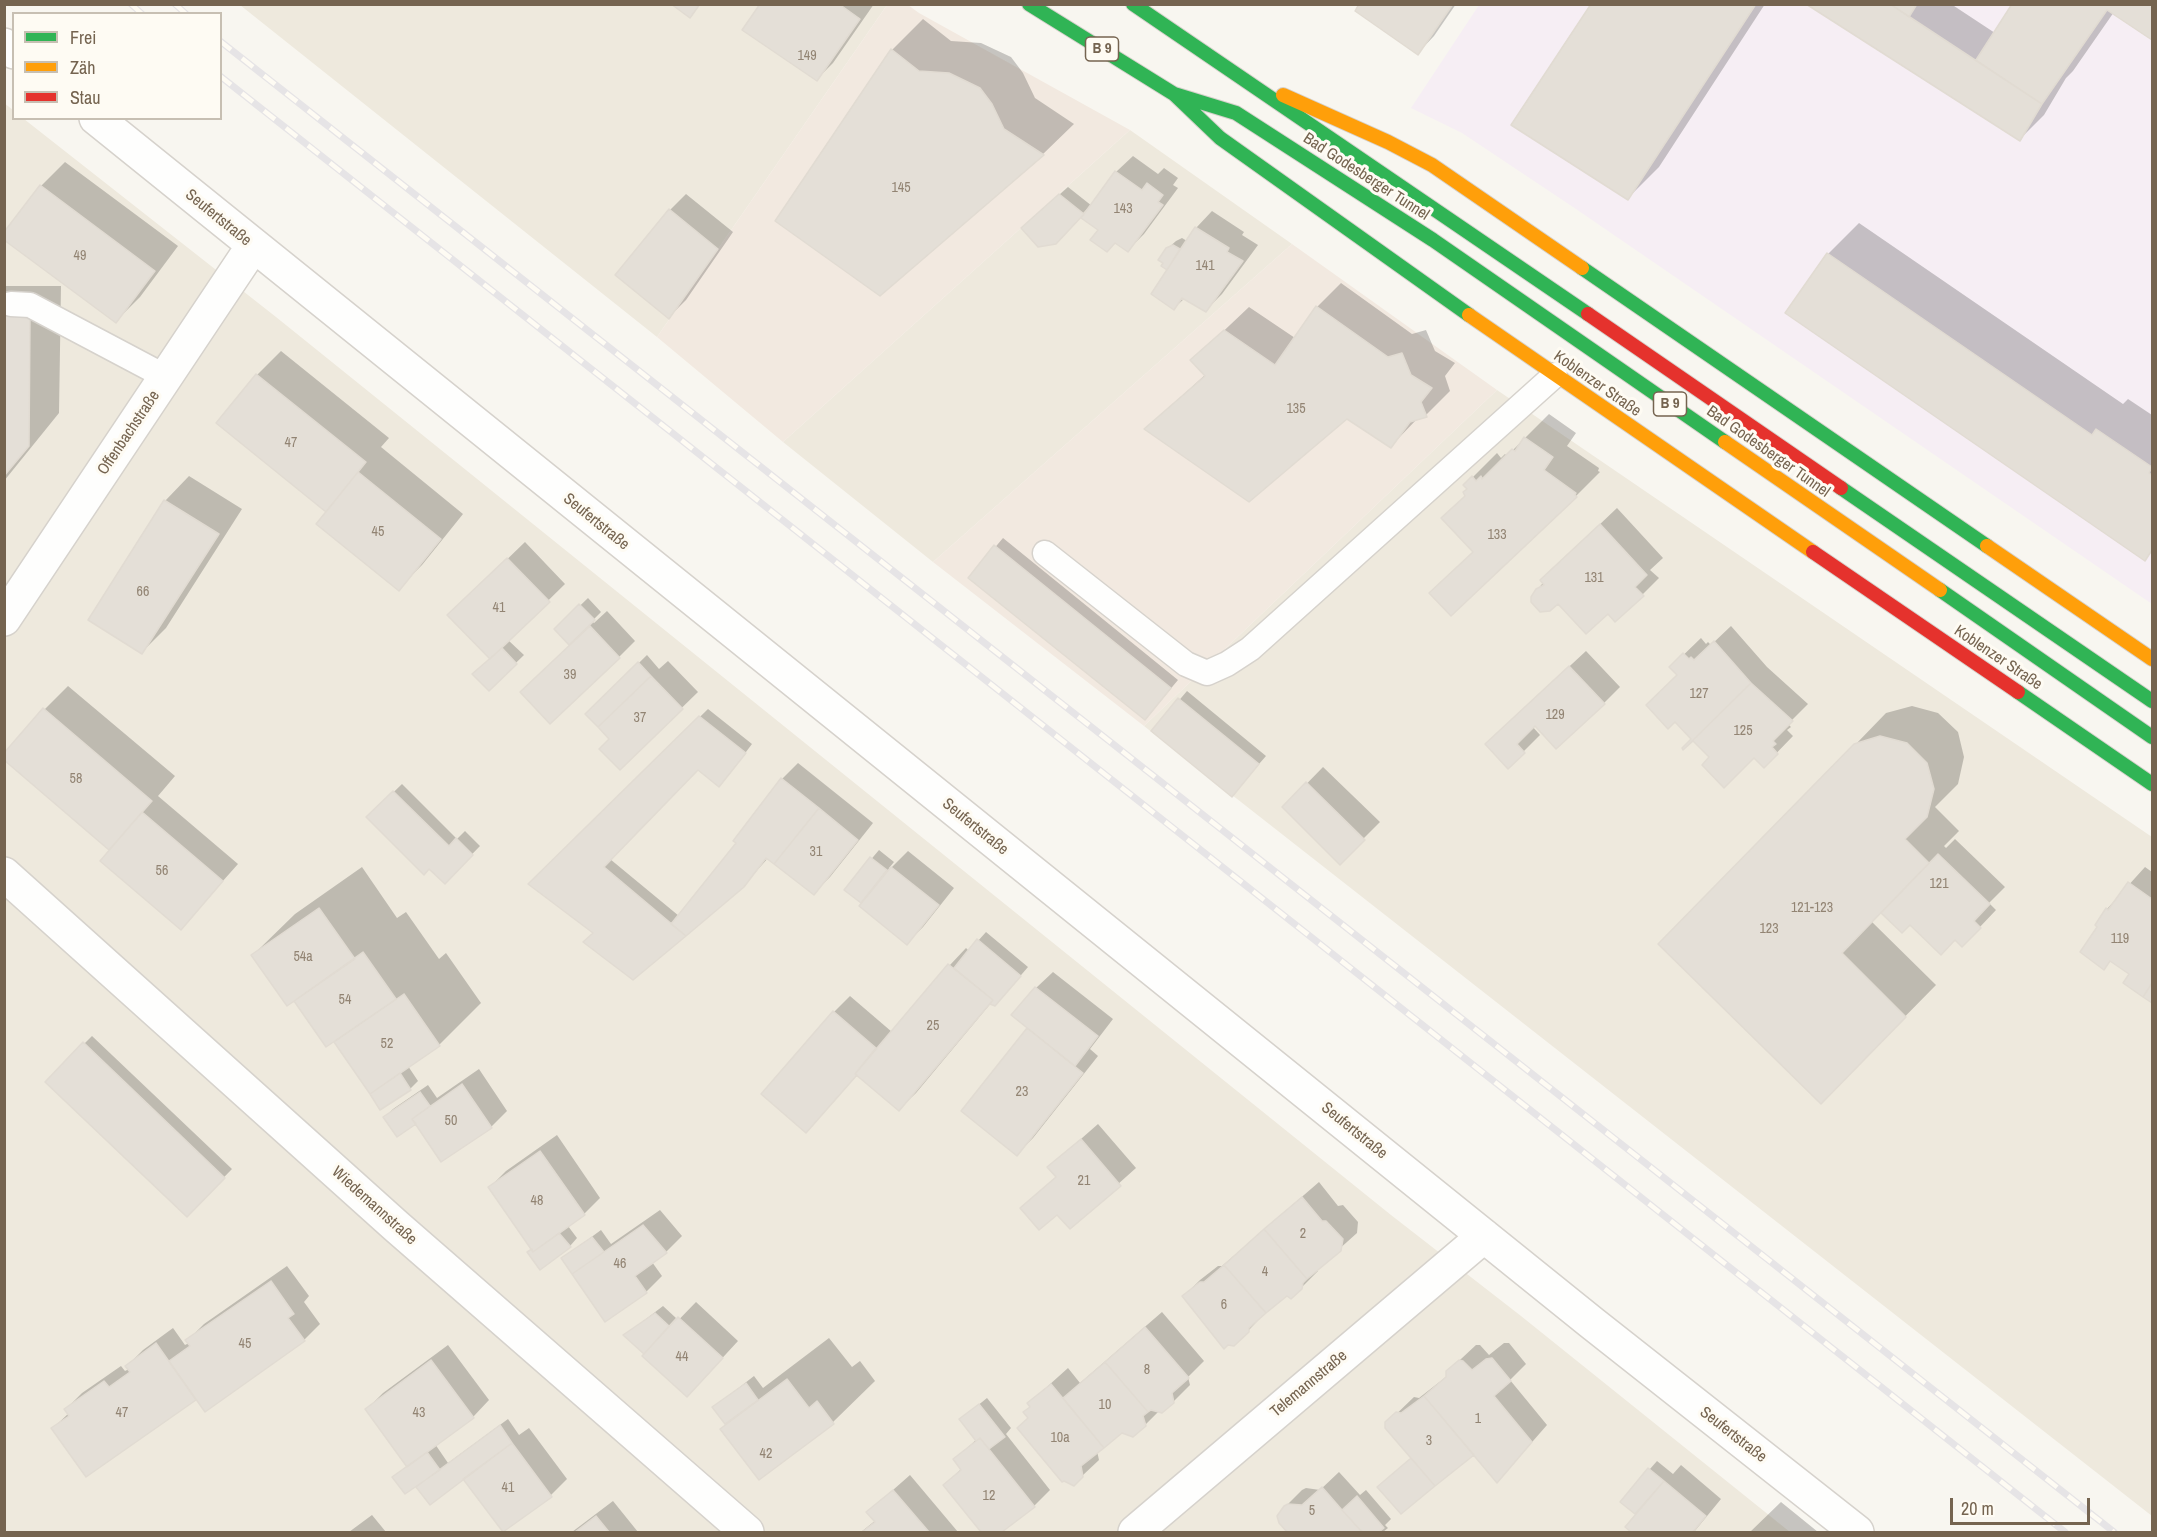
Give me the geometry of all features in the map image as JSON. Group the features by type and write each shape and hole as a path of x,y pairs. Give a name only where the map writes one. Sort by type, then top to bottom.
{"main road":[{"name":"Koblenzer Straße","path":"1029,4 1174,94 1220,138 1555,375 2152,784"},
{"name":"B 9","path":"1133,4 1243,78"},
{"name":"Bad Godesberger Tunnel","path":"1243,78 2152,701"},
{"path":"1243,78 1388,142 1432,165 2152,658"},
{"name":"Bad Godesberger Tunnel","path":"1174,94 1236,113 1433,240 2152,737"}],"street":[{"name":"Seufertstraße","path":"98,120 1484,1236 1857,1533"},
{"name":"Offenbachstraße","path":"4,619 253,246"},
{"name":"Wiedemannstraße","path":"4,874 387,1218 747,1533"},
{"name":"Telemannstraße","path":"1135,1533 1484,1236"}],"lane":[{"path":"11,304 30,305 166,376"},
{"path":"1045,553 1186,664 1207,673 1250,650 1555,375"}],"shaded area":[{"path":"240,5 887,5 657,337"},
{"path":"887,5 908,5 1130,130 783,442 657,337"},
{"path":"1479,5 2152,5 2152,604 1576,209 1462,133 1411,108"},
{"path":"4,103 12,109 12,120 25,120 276,317 1391,1215 1790,1532 5,1532"},
{"path":"1130,130 1292,244 933,562 783,442"},
{"path":"1292,244 1497,390 1144,726 933,562"},
{"path":"1497,390 2152,837 2152,1516 1144,726"}],"building":[{"path":"671,4 700,4 690,18"},
{"path":"760,4 839,4 860,19 817,81 742,30"},
{"path":"1359,4 1453,4 1418,55 1355,11"},
{"path":"1591,4 1756,4 1628,200 1511,125"},
{"path":"1806,4 1890,4 2042,104 2020,141"},
{"path":"1890,4 1917,4 1909,17"},
{"path":"2012,4 2152,4 2152,40 2107,10 2042,104 1976,60"},
{"path":"891,49 919,71 949,73 980,88 992,104 1004,129 1044,155 880,296 775,221"},
{"path":"1115,171 1142,190 1147,183 1163,195 1158,202 1163,205 1128,252 1115,243 1107,252 1090,240 1098,230 1081,218"},
{"path":"40,185 155,271 116,323 4,240 4,232"},
{"path":"1059,194 1084,214 1056,244 1038,247 1021,228"},
{"path":"669,209 718,249 669,319 615,275"},
{"path":"1195,227 1229,248 1227,252 1243,261 1206,312 1182,298 1174,310 1151,294"},
{"path":"1173,245 1180,249 1167,270 1158,260 1166,248"},
{"path":"1827,253 2092,435 2096,429 2152,467 2149,473 2152,475 2152,550 2145,561 1785,313"},
{"path":"1316,306 1388,357 1402,353 1411,375 1432,388 1421,402 1427,417 1410,422 1391,448 1347,419 1249,502 1144,429 1205,376 1190,360 1224,330 1275,365"},
{"path":"4,316 30,317 29,446 4,476"},
{"path":"256,374 366,462 326,512 216,423"},
{"path":"1524,437 1553,457 1544,470 1576,493 1577,497 1451,616 1429,593 1473,552 1441,518 1465,496 1463,492 1467,489 1463,485 1472,476 1476,481 1481,476 1482,479 1512,449 1515,451"},
{"path":"358,472 441,539 399,591 316,524"},
{"path":"164,500 219,534 142,654 88,620"},
{"path":"1600,524 1647,575 1635,587 1644,596 1615,622 1608,614 1586,634 1558,604 1550,611 1540,612 1531,602 1531,597 1536,589 1544,585 1540,580"},
{"path":"994,545 1171,688 1145,720 968,578"},
{"path":"507,558 550,602 490,659 447,615"},
{"path":"579,604 595,620 569,645 554,629"},
{"path":"590,626 620,658 550,724 520,692"},
{"path":"1714,641 1751,683 1683,750 1682,748 1691,739 1675,722 1668,729 1646,705 1677,675 1669,667 1683,653 1689,659 1691,657 1694,660"},
{"path":"502,648 517,664 489,691 472,674"},
{"path":"638,662 651,676 598,727 585,714"},
{"path":"1569,666 1605,704 1556,749 1535,726 1517,744 1525,753 1508,769 1485,744"},
{"path":"651,676 683,709 620,770 599,749 609,739 598,727"},
{"path":"1751,683 1793,721 1773,741 1776,744 1772,747 1778,754 1764,768 1754,758 1724,788 1702,765 1709,757 1693,741 1683,750"},
{"path":"1178,698 1259,764 1232,797 1151,731"},
{"path":"43,708 152,801 109,850 4,760 4,753"},
{"path":"699,716 746,753 719,787 698,770 604,867 686,936 633,980 583,942 593,933 528,884"},
{"path":"1880,736 1907,743 1927,763 1934,789 1927,817 1905,839 1929,863 1842,953 1906,1017 1821,1104 1658,944 1854,744"},
{"path":"781,778 819,808 774,864 766,858 744,887 686,936 671,924 736,843 733,841"},
{"path":"1306,782 1365,840 1340,865 1282,807"},
{"path":"393,791 449,846 456,838 473,855 445,884 429,869 424,875 366,817"},
{"path":"819,808 858,840 814,895 774,864"},
{"path":"142,812 223,881 181,930 100,861"},
{"path":"1938,854 1990,904 1974,921 1981,928 1962,947 1955,940 1941,955 1910,925 1902,933 1881,913"},
{"path":"870,857 887,870 861,903 844,890"},
{"path":"891,867 939,905 907,945 859,906"},
{"path":"2128,882 2152,899 2152,983 2143,997 2123,983 2129,974 2110,961 2104,970 2080,952 2097,927 2095,925 2106,908 2108,910"},
{"path":"319,908 355,959 287,1006 251,955"},
{"path":"977,939 1021,976 995,1006 990,1004 993,1000 954,968"},
{"path":"363,952 396,999 326,1047 294,1001"},
{"path":"948,964 993,1000 899,1111 855,1074"},
{"path":"2152,983 2152,1003 2143,997"},
{"path":"1035,987 1098,1036 1075,1066 1011,1015"},
{"path":"404,994 440,1046 370,1094 334,1042"},
{"path":"833,1011 876,1048 855,1074 857,1075 806,1133 761,1094"},
{"path":"1027,1028 1083,1073 1017,1156 961,1111"},
{"path":"83,1042 225,1178 187,1217 45,1082"},
{"path":"400,1073 411,1090 380,1110 370,1094"},
{"path":"462,1084 492,1128 441,1162 412,1119"},
{"path":"420,1092 430,1106 412,1119 416,1124 397,1137 383,1117"},
{"path":"1081,1139 1121,1186 1070,1229 1057,1215 1039,1230 1020,1208 1056,1177 1047,1167"},
{"path":"540,1151 585,1215 533,1252 488,1187"},
{"path":"1302,1197 1322,1221 1326,1221 1343,1239 1341,1251 1307,1279 1264,1229"},
{"path":"643,1225 667,1253 635,1276 647,1293 605,1322 572,1274"},
{"path":"1264,1229 1307,1279 1302,1289 1291,1299 1287,1296 1266,1313 1224,1265"},
{"path":"559,1233 571,1247 540,1270 527,1252 532,1249 533,1252"},
{"path":"592,1237 604,1252 572,1274 561,1258"},
{"path":"1224,1265 1266,1313 1234,1346 1228,1345 1224,1349 1182,1296 1200,1282 1204,1282"},
{"path":"271,1281 294,1314 288,1318 305,1341 205,1412 169,1361 190,1346 185,1340"},
{"path":"655,1313 669,1326 644,1354 623,1335"},
{"path":"678,1317 723,1358 687,1397 642,1356"},
{"path":"1145,1327 1189,1378 1172,1393 1174,1403 1162,1413 1151,1410 1148,1412 1105,1362"},
{"path":"156,1343 196,1400 86,1477 51,1428 69,1416 64,1409 104,1381 109,1387 130,1372 125,1366"},
{"path":"1492,1358 1511,1381 1494,1396 1532,1442 1497,1483 1424,1396 1446,1377 1446,1371 1459,1360 1472,1370 1486,1359"},
{"path":"431,1360 474,1418 407,1467 365,1409"},
{"path":"1105,1362 1148,1412 1143,1416 1146,1426 1133,1437 1122,1433 1104,1448 1063,1398"},
{"path":"787,1379 809,1408 817,1401 834,1424 759,1480 720,1429"},
{"path":"746,1383 758,1400 725,1424 712,1407"},
{"path":"1051,1384 1104,1448 1081,1466 1083,1477 1074,1486 1062,1482 1017,1428 1028,1418 1023,1412 1030,1407 1027,1403"},
{"path":"1424,1396 1474,1455 1435,1486 1385,1428 1385,1422 1396,1412 1401,1413"},
{"path":"979,1404 1005,1437 989,1449 980,1438 976,1441 959,1419"},
{"path":"500,1425 512,1443 430,1505 416,1487"},
{"path":"980,1438 1035,1507 1002,1532 981,1532 943,1485 961,1470 953,1459"},
{"path":"512,1443 552,1497 503,1532 463,1479"},
{"path":"427,1452 440,1470 405,1494 392,1477"},
{"path":"1411,1458 1435,1486 1401,1514 1377,1487"},
{"path":"1648,1468 1664,1481 1635,1514 1620,1502"},
{"path":"1664,1481 1706,1516 1693,1532 1631,1532 1625,1527"},
{"path":"1322,1487 1362,1532 1287,1532 1279,1523 1277,1516 1284,1506 1302,1505"},
{"path":"893,1490 929,1532 862,1532 875,1522 866,1512"},
{"path":"1357,1496 1384,1528 1379,1532 1362,1532 1342,1510"},
{"path":"596,1516 609,1532 575,1532"}],"railway":[{"path":"131,4 140,12"},
{"path":"175,4 184,12"},
{"path":"222,43 2114,1532"},
{"path":"222,78 2065,1532"}],"traffic: fast":[{"path":"1029,4 1174,94 1236,113 1433,240 1725,442"},
{"path":"1133,4 1588,314"},
{"path":"1174,94 1220,138 1469,315"},
{"path":"1582,268 1987,546"},
{"path":"1841,488 2152,701"},
{"path":"1940,590 2152,737"},
{"path":"2018,692 2152,784"}],"traffic: slow":[{"path":"1283,95 1388,142 1432,165 1582,268"},
{"path":"1469,315 1813,552"},
{"path":"1725,442 1940,590"},
{"path":"1987,546 2152,659"}],"traffic: jam":[{"path":"1588,314 1841,488"},
{"path":"1813,552 2018,692"}]}
